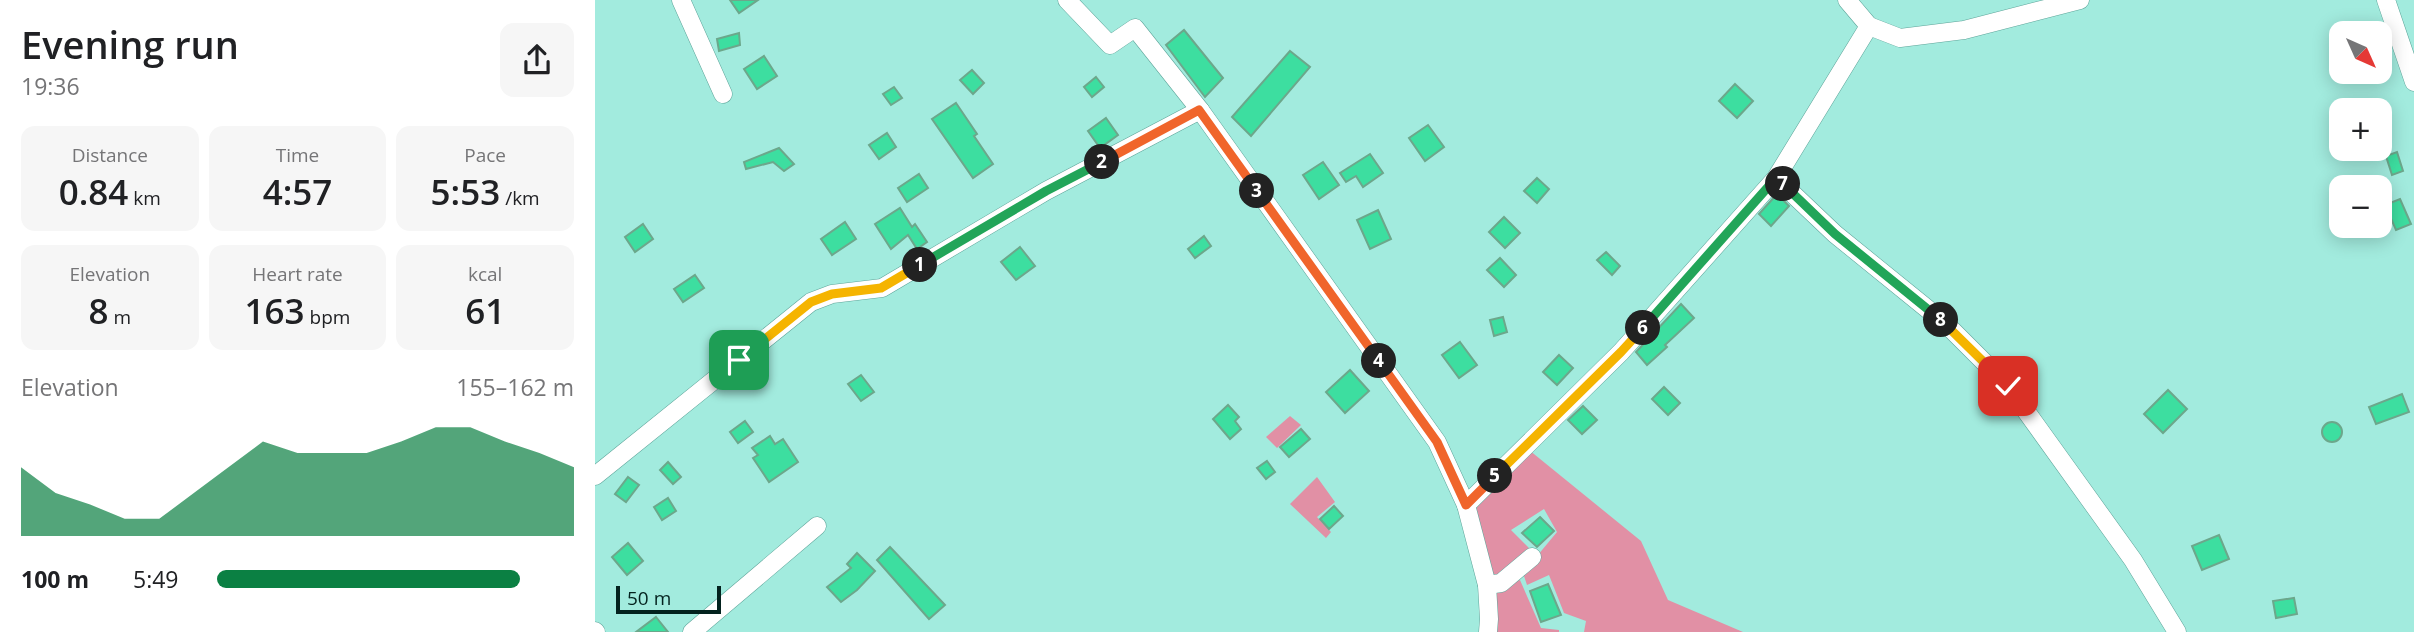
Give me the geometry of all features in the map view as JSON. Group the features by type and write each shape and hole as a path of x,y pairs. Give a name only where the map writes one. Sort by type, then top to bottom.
{"street":[{"path":"681,0 723,94"},
{"path":"1067,0 1110,45 1135,28 1199,110 1437,442 1466,505 1487,585 1488,632"},
{"path":"1847,0 1870,26 1900,38 1963,30 2080,0"},
{"path":"2386,0 2414,82"},
{"path":"1466,505 1621,352 1776,178 1870,26"},
{"path":"595,477 811,302 832,294 881,288 1046,191 1199,110"},
{"path":"1776,178 1835,234 1946,324 2008,386 2133,560 2178,632"},
{"path":"692,632 817,526"},
{"path":"1487,585 1501,583 1532,557"}],"shaded area":[{"path":"1290,416 1301,425 1277,448 1266,437"},
{"path":"1529,450 1641,541 1668,600 1743,632 1584,632 1586,621 1564,613 1549,575 1527,585 1523,573 1557,532 1544,509 1511,530 1532,551 1512,571 1488,580 1471,508"},
{"path":"1317,477 1335,502 1317,517 1331,532 1326,538 1290,504"},
{"path":"1520,580 1541,628 1559,632 1492,632 1489,589"}],"building":[{"path":"730,0 758,0 739,13"},
{"path":"1184,30 1223,78 1205,97 1166,45"},
{"path":"739,33 740,45 719,51 717,39"},
{"path":"1290,51 1310,67 1251,136 1232,117"},
{"path":"764,56 777,76 757,89 744,69"},
{"path":"972,70 984,83 973,94 960,80"},
{"path":"1096,77 1104,87 1092,97 1084,87"},
{"path":"1735,84 1753,101 1737,118 1719,101"},
{"path":"894,87 902,98 891,105 883,94"},
{"path":"956,103 993,164 973,178 932,119"},
{"path":"1106,118 1118,135 1100,148 1088,131"},
{"path":"1428,125 1444,147 1425,161 1409,138"},
{"path":"887,133 896,147 879,159 869,145"},
{"path":"779,148 794,164 784,171 773,162 746,169 744,162"},
{"path":"2397,152 2403,171 2392,175 2388,161 2392,161 2392,154"},
{"path":"1370,154 1383,173 1363,187 1356,176 1346,182 1340,173"},
{"path":"1323,162 1339,185 1319,199 1303,175"},
{"path":"919,174 928,188 907,202 898,188"},
{"path":"1537,178 1549,189 1537,203 1524,191"},
{"path":"1777,194 1789,206 1771,226 1759,214"},
{"path":"2400,199 2411,224 2396,230 2392,221 2392,202"},
{"path":"900,208 912,227 915,224 927,242 917,249 908,235 891,249 875,224"},
{"path":"1378,210 1391,239 1370,249 1357,220"},
{"path":"1504,217 1520,233 1505,248 1489,232"},
{"path":"845,222 856,239 832,255 821,239"},
{"path":"643,224 653,239 635,252 625,237"},
{"path":"1204,236 1211,246 1195,258 1188,249"},
{"path":"1020,247 1035,266 1016,280 1001,262"},
{"path":"1606,252 1620,266 1612,275 1597,260"},
{"path":"1500,258 1516,275 1504,287 1487,270"},
{"path":"695,275 704,288 683,302 674,289"},
{"path":"1681,304 1694,318 1647,365 1636,352"},
{"path":"1503,317 1507,332 1494,336 1490,320"},
{"path":"1460,342 1477,365 1459,378 1442,355"},
{"path":"1559,355 1573,368 1557,385 1543,372"},
{"path":"1350,370 1369,391 1345,413 1326,392"},
{"path":"861,375 874,392 861,401 848,384"},
{"path":"1664,387 1680,403 1668,415 1652,399"},
{"path":"2168,390 2187,409 2163,433 2144,414"},
{"path":"2402,394 2409,412 2376,424 2369,407"},
{"path":"1228,405 1239,417 1235,421 1241,429 1230,439 1213,419"},
{"path":"1583,406 1597,420 1582,434 1568,420"},
{"path":"745,421 753,432 738,443 730,432"},
{"path":"2332,422 2339,425 2342,432 2339,439 2332,442 2325,439 2322,432 2325,425"},
{"path":"1301,429 1310,439 1289,457 1280,447"},
{"path":"770,436 775,444 783,439 798,462 769,482 753,458 758,455 752,448"},
{"path":"1267,461 1275,472 1266,479 1257,468"},
{"path":"668,462 681,477 673,484 660,470"},
{"path":"628,477 639,485 626,502 615,494"},
{"path":"668,498 676,511 662,520 654,507"},
{"path":"1334,506 1343,516 1329,529 1320,519"},
{"path":"1540,517 1554,531 1537,547 1522,533"},
{"path":"2219,535 2229,559 2202,570 2192,546"},
{"path":"628,543 643,561 627,575 612,557"},
{"path":"890,547 945,605 929,619 877,560"},
{"path":"857,553 875,571 841,602 827,587 851,568 847,564"},
{"path":"1548,584 1561,615 1541,622 1530,591"},
{"path":"2294,598 2297,614 2276,618 2273,601"},
{"path":"656,617 668,632 636,632"}],"route":[{"path":"739,360 811,302 832,294 881,288 1046,191 1199,110 1437,442 1466,505 1621,352 1776,178 1835,234 1946,324 2008,386"}]}
